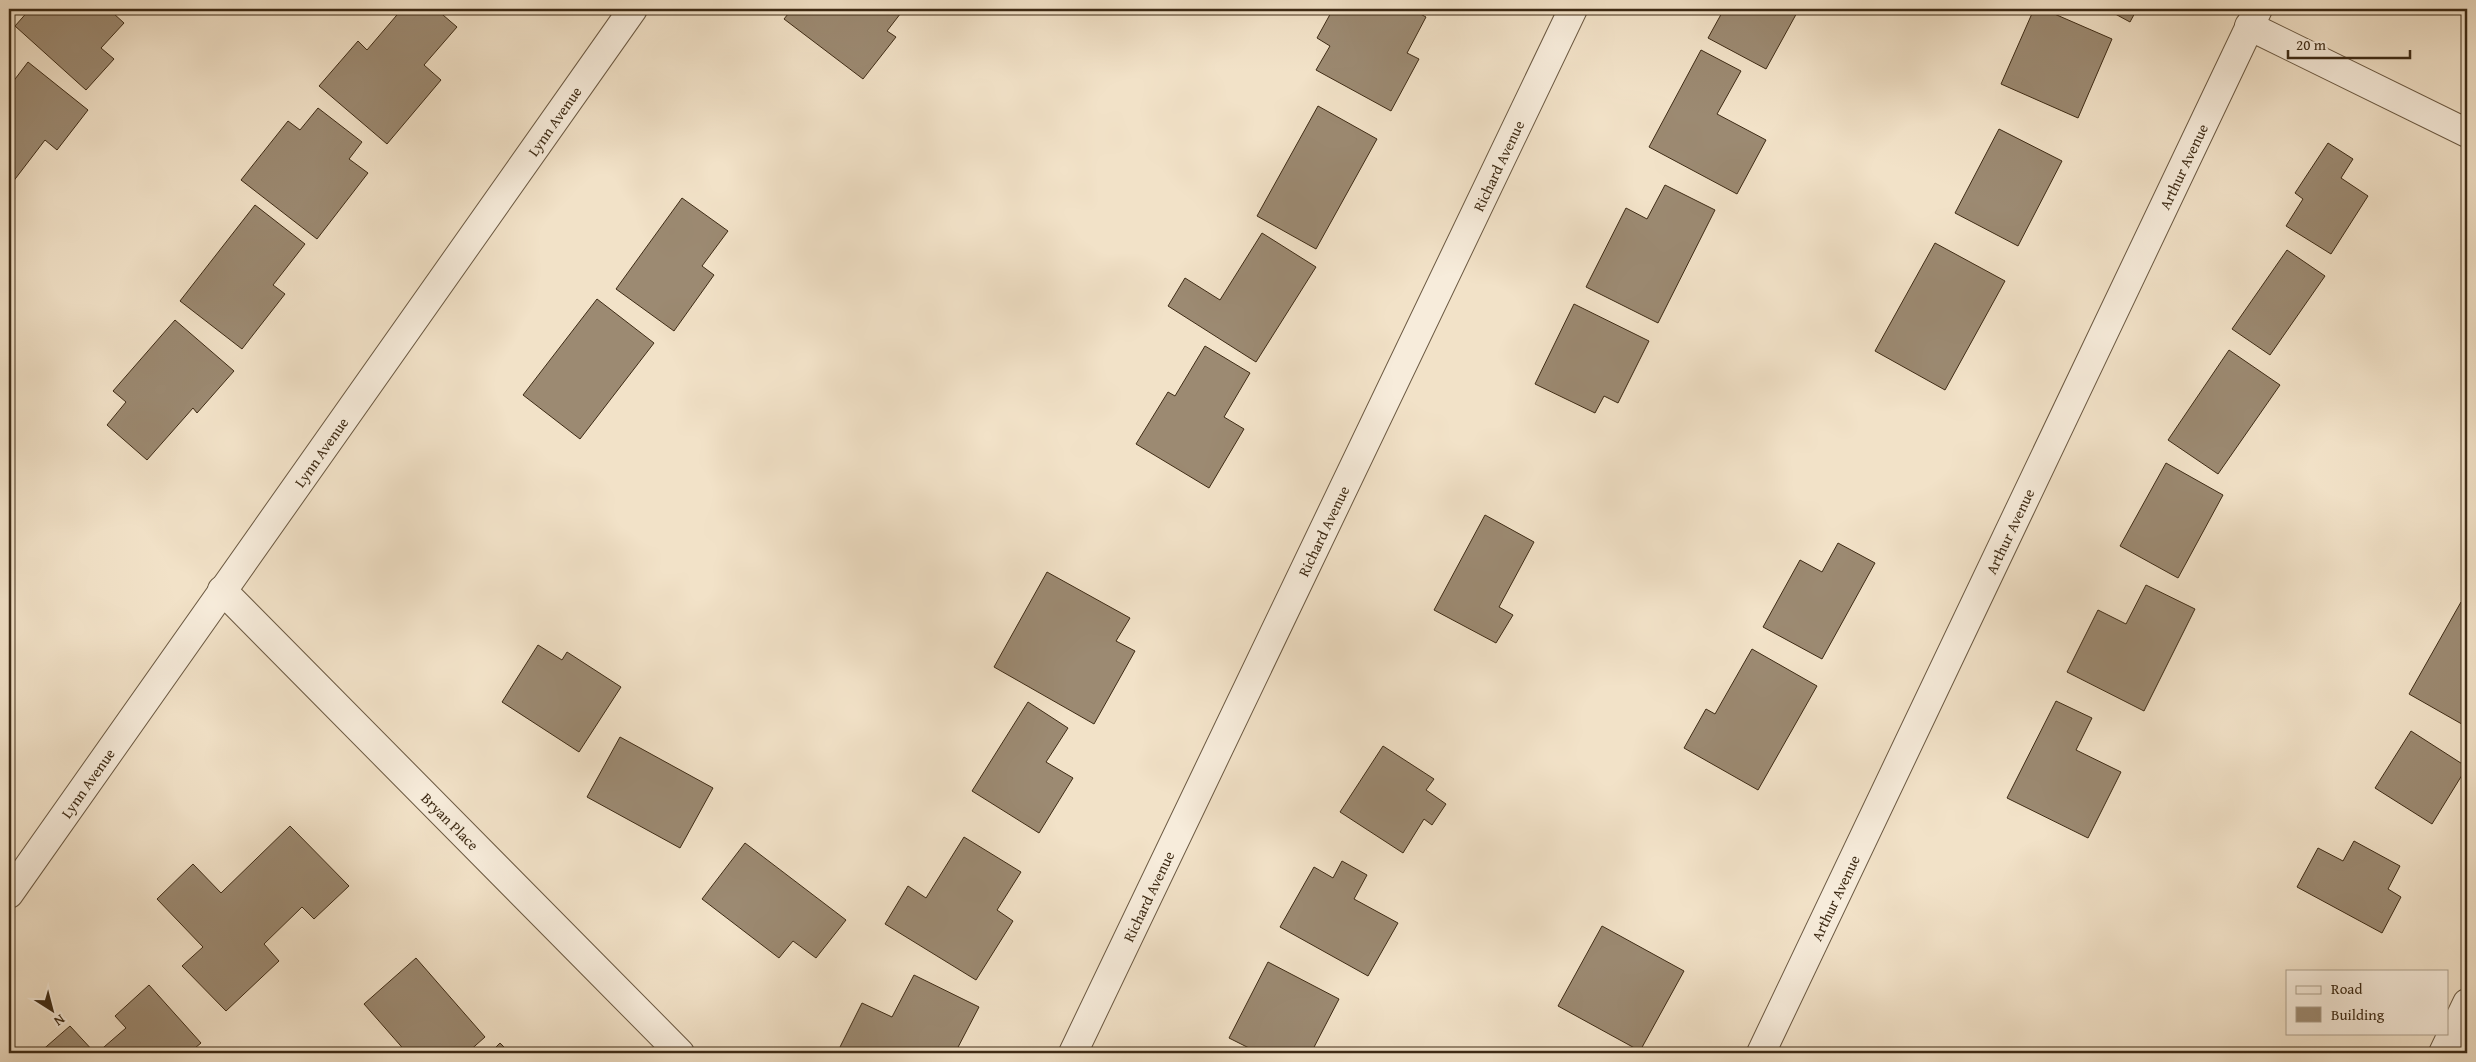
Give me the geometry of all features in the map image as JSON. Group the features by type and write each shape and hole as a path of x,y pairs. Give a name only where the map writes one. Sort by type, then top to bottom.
{"street":[{"name":"Lynn Avenue","path":"9,894 633,9"},
{"name":"Richard Avenue","path":"1073,1053 1573,9"},
{"path":"2254,18 2467,132"},
{"name":"Arthur Avenue","path":"1761,1053 2254,18"},
{"name":"Bryan Place","path":"222,590 680,1053"},
{"path":"2443,1053 2467,1003"}],"building":[{"path":"30,9 117,9 113,13 124,23 101,48 114,59 86,90 15,26"},
{"path":"402,9 436,9 457,27 424,65 441,80 387,144 319,86 358,41 367,50"},
{"path":"792,9 904,9 887,31 896,37 863,79 784,19"},
{"path":"1333,9 1411,9 1426,17 1407,53 1419,59 1391,111 1316,70 1330,46 1317,38"},
{"path":"1724,9 1799,9 1766,69 1708,38"},
{"path":"2034,9 2043,9 2112,39 2078,118 2001,84"},
{"path":"2106,9 2137,9 2130,22"},
{"path":"1701,50 1741,71 1717,114 1766,140 1737,194 1649,147"},
{"path":"28,62 88,110 57,150 45,140 9,187 9,87"},
{"path":"1318,106 1377,139 1316,249 1257,216"},
{"path":"318,108 362,142 349,159 368,173 317,239 241,180 288,121 300,130"},
{"path":"1999,129 2062,161 2018,246 1955,213"},
{"path":"2328,143 2353,159 2341,178 2368,196 2331,254 2286,226 2303,199 2295,193"},
{"path":"1665,185 1715,210 1658,323 1586,287 1626,208 1647,219"},
{"path":"682,198 728,231 702,266 714,275 674,331 616,289"},
{"path":"255,205 305,244 273,285 285,294 242,349 180,301"},
{"path":"1262,233 1316,267 1256,362 1168,306 1185,278 1220,300"},
{"path":"1935,243 2005,281 1945,390 1875,351"},
{"path":"2287,250 2325,276 2270,355 2232,329"},
{"path":"597,299 654,343 580,439 523,395"},
{"path":"1574,304 1649,341 1618,403 1604,396 1595,413 1535,384"},
{"path":"175,320 234,371 197,413 193,408 147,460 107,425 126,402 113,391"},
{"path":"1205,346 1250,373 1224,417 1244,429 1209,488 1136,444 1168,392 1175,396"},
{"path":"2229,350 2280,385 2218,474 2168,440"},
{"path":"2166,463 2223,495 2178,578 2120,546"},
{"path":"1485,515 1534,542 1499,607 1513,615 1496,643 1434,610"},
{"path":"1838,543 1875,563 1822,659 1763,627 1800,560 1822,572"},
{"path":"1047,572 1130,618 1116,641 1135,651 1094,724 994,667"},
{"path":"2146,585 2195,609 2144,711 2067,672 2098,610 2126,624"},
{"path":"2461,602 2467,605 2467,727 2409,694"},
{"path":"538,645 562,660 567,652 621,687 579,752 502,702"},
{"path":"1752,649 1817,686 1758,790 1684,748 1706,709 1715,714"},
{"path":"2056,701 2092,718 2076,750 2121,772 2088,838 2007,798"},
{"path":"1028,702 1068,728 1046,762 1073,778 1039,833 972,791"},
{"path":"2411,731 2467,767 2432,824 2375,788"},
{"path":"620,737 713,788 680,848 587,797"},
{"path":"1383,746 1434,779 1426,790 1446,804 1432,825 1424,819 1403,853 1340,812"},
{"path":"290,826 349,886 314,919 302,907 264,944 279,961 226,1011 182,966 203,947 157,899 193,864 221,893"},
{"path":"964,837 1021,872 997,910 1013,921 976,980 885,924 908,886 926,898"},
{"path":"2354,841 2400,866 2388,889 2401,897 2382,933 2297,887 2318,848 2343,861"},
{"path":"745,843 846,920 816,958 793,941 779,958 702,899"},
{"path":"1342,861 1367,875 1354,899 1398,923 1368,976 1280,927 1314,867 1333,878"},
{"path":"1602,926 1684,971 1640,1051 1558,1006"},
{"path":"416,958 485,1037 467,1053 407,1053 364,1004"},
{"path":"1268,962 1339,999 1311,1053 1259,1053 1229,1038"},
{"path":"914,975 979,1007 955,1053 837,1053 862,1003 892,1017"},
{"path":"149,985 201,1043 189,1053 97,1053 126,1028 115,1016"},
{"path":"70,1026 95,1053 39,1053"},
{"path":"500,1043 510,1053 490,1053"}]}
